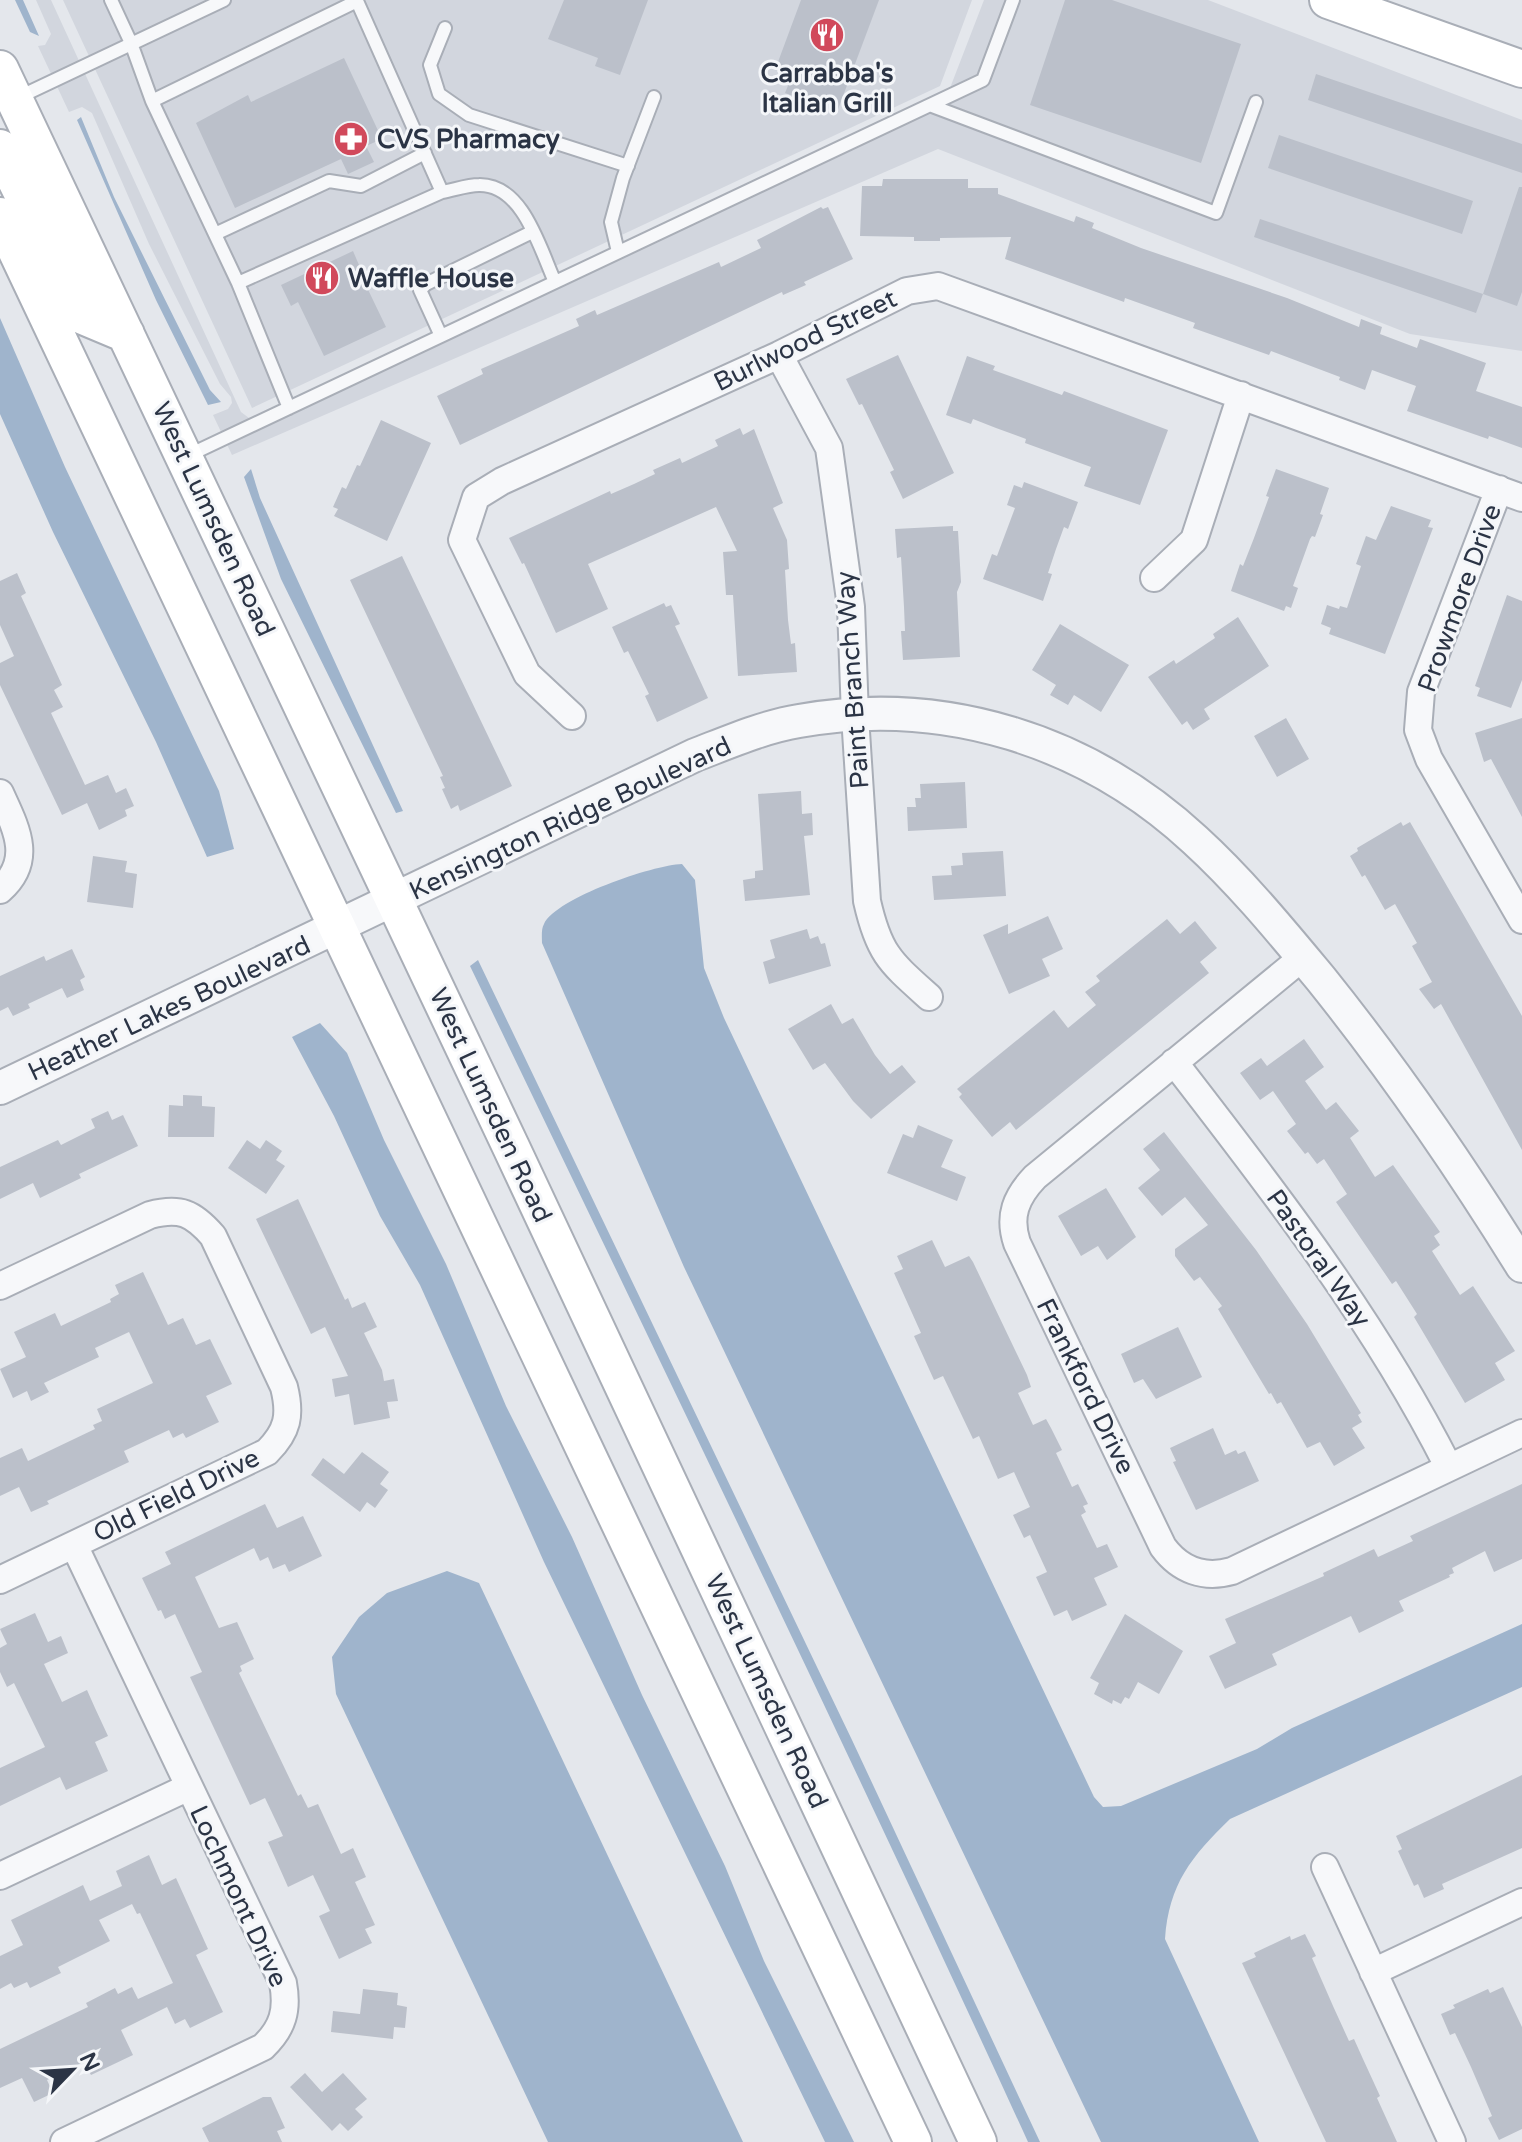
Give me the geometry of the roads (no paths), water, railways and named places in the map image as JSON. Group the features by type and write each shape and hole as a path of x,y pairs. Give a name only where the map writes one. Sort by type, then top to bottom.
{"main road":[{"path":"1328,0 1522,69"},
{"name":"West Lumsden Road","path":"7,84 978,2142"},
{"path":"0,148 83,316 126,334"},
{"path":"0,216 913,2142"}],"street":[{"name":"Burlwood Street","path":"572,716 527,674 462,540 476,497 502,481 779,355 907,291 938,286 1511,493"},
{"name":"Paint Branch Way","path":"779,355 829,448 851,607 867,901 873,927 891,963 929,997"},
{"path":"1154,578 1194,540 1241,395"},
{"name":"Prowmore Drive","path":"1511,493 1421,692 1418,730 1429,759 1522,920"},
{"name":"Kensington Ridge Boulevard","path":"337,927 695,755 777,726 816,718 855,716 917,716 984,725 1048,745 1083,762 1141,798 1194,839 1235,879 1355,1022 1432,1126 1522,1266"},
{"path":"0,793 16,826 20,845 18,863 10,881 0,890"},
{"name":"Heather Lakes Boulevard","path":"0,1088 337,927"},
{"name":"Frankford Drive","path":"1303,957 1035,1177 1018,1198 1013,1225 1017,1243 1163,1547 1170,1557 1187,1568 1201,1573 1221,1574 1522,1433"},
{"name":"Pastoral Way","path":"1174,1062 1286,1207 1355,1306 1428,1426 1448,1466"},
{"name":"Old Field Drive","path":"0,1286 150,1215 167,1210 184,1212 200,1221 213,1236 284,1387 288,1404 287,1422 281,1438 267,1452 0,1580"},
{"name":"Lochmont Drive","path":"64,2142 263,2047 275,2035 283,2020 286,2001 283,1983 74,1545"},
{"path":"0,1876 189,1787"},
{"path":"1325,1867 1452,2142"},
{"path":"1373,1972 1522,1902"}],"lane":[{"path":"111,0 152,101 238,283 289,408"},
{"path":"7,84 131,43 224,0"},
{"path":"152,101 357,0 442,192"},
{"path":"184,457 983,80 1013,0"},
{"path":"445,28 430,65 439,94 469,115 628,166"},
{"path":"618,252 611,222 654,97"},
{"path":"932,106 1216,213 1256,102"},
{"path":"215,234 329,181 361,186 425,153"},
{"path":"238,283 442,192 480,185 501,190 514,199 555,282"},
{"path":"441,336 420,290 426,284 532,232"}],"water":[{"path":"15,0 23,0 39,36 30,32"},
{"path":"81,117 114,197 210,390 221,402 208,405 156,300 77,120"},
{"path":"0,318 65,467 219,791 234,849 207,857 156,742 53,532 0,414"},
{"path":"251,469 260,498 403,811 396,813 281,579 244,477"},
{"path":"682,864 695,880 704,968 724,1018 1094,1797 1103,1807 1121,1806 1257,1749 1292,1728 1522,1624 1522,1687 1230,1819 1184,1873 1171,1902 1165,1939 1259,2142 1101,2142 684,1267 542,943 544,924 567,904 629,877"},
{"path":"478,960 852,1740 1040,2142 1028,2142 821,1699 470,966"},
{"path":"320,1023 347,1053 384,1140 446,1264 506,1406 572,1537 642,1695 725,1866 764,1961 854,2142 825,2142 544,1562 420,1285 380,1216 334,1116 292,1037"},
{"path":"447,1571 479,1583 743,2142 548,2142 336,1694 332,1657 359,1617 387,1593"}],"place":[{"name":"Carrabba's Italian Grill","path":"827,35"},
{"name":"CVS Pharmacy","path":"351,139"},
{"name":"Waffle House","path":"322,278"}]}
